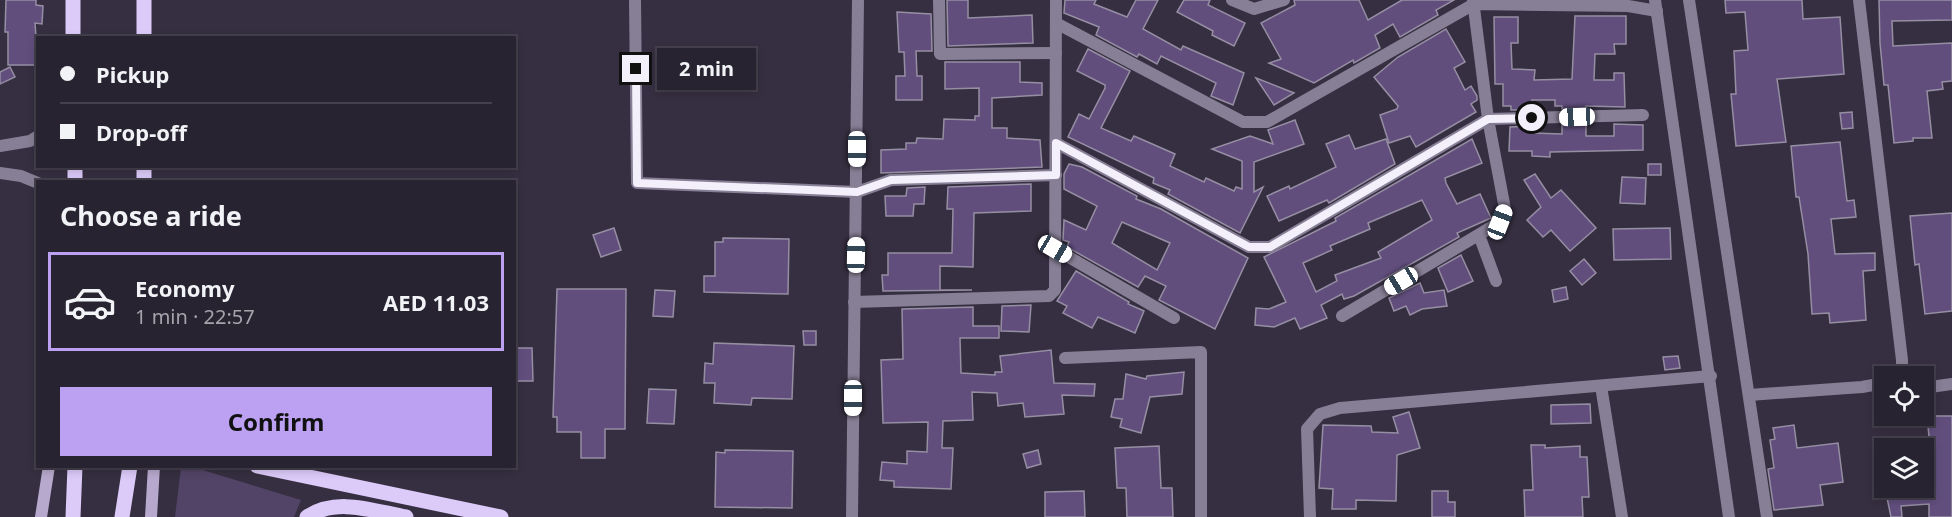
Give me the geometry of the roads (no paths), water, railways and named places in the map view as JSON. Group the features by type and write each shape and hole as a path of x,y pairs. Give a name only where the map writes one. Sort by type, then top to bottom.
{"main road":[{"path":"73,0 73,36"},
{"path":"144,0 144,36"},
{"path":"41,517 49,468"},
{"path":"73,517 75,468"},
{"path":"122,517 130,468"},
{"path":"151,517 154,468"},
{"path":"267,468 501,517"},
{"path":"307,517 321,509 349,506 406,517"}],"street":[{"path":"635,0 637,183 857,192 891,180 1056,175"},
{"path":"852,517 858,0"},
{"path":"939,0 940,54 1056,53"},
{"path":"854,302 1049,296 1055,290 1056,0"},
{"path":"1232,0 1254,9 1284,0"},
{"path":"1689,0 1767,517"},
{"path":"1859,0 1902,366"},
{"path":"1056,23 1243,122 1266,122 1473,2 1656,5 1711,376 1729,517"},
{"path":"1342,316 1500,222 1505,209 1488,119 1473,2"},
{"path":"1056,143 1249,247 1270,247 1488,119 1643,115"},
{"path":"0,146 30,141 36,137"},
{"path":"0,173 21,176 36,182"},
{"path":"1479,234 1496,281"},
{"path":"1055,249 1174,318"},
{"path":"1065,358 1201,352 1201,517"},
{"path":"1310,517 1307,429 1320,414 1340,408 1711,376"},
{"path":"1934,386 1952,384"},
{"path":"1749,394 1874,385"},
{"path":"1601,386 1622,517"}]}
